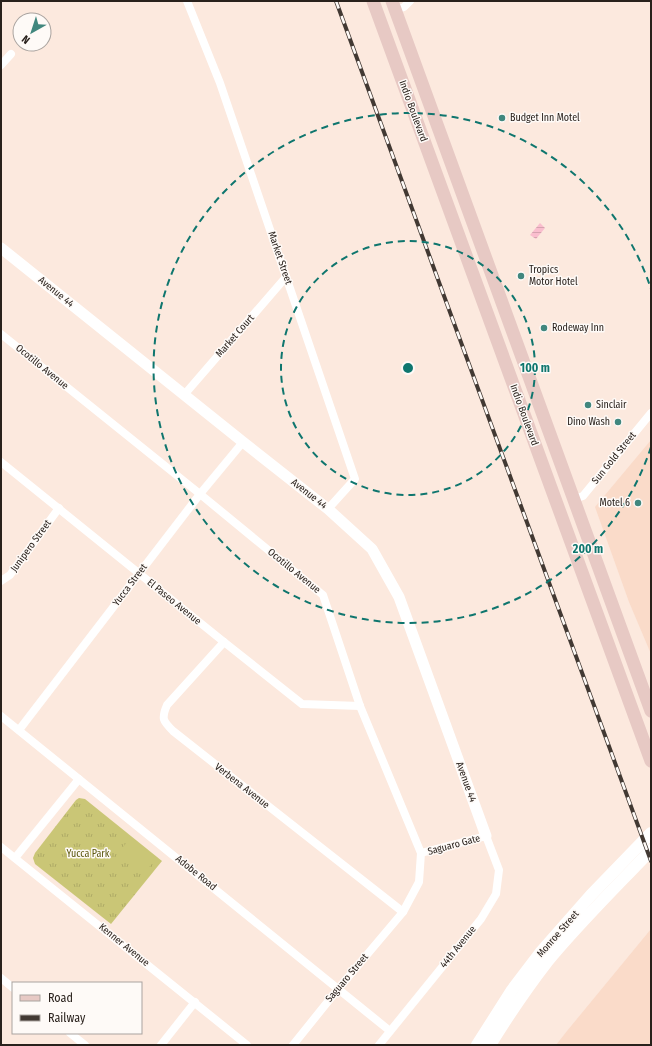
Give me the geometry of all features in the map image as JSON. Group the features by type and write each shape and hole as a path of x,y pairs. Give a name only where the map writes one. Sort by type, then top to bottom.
{"main road":[{"name":"Indio Boulevard","path":"373,1 602,627 646,732 651,761"},
{"path":"382,1 385,5 393,6 388,23 387,38"},
{"name":"Indio Boulevard","path":"393,6 650,706"},
{"path":"528,425 543,446 558,488 565,495 574,499 568,515 567,532"},
{"path":"602,627 616,645 635,698 638,702 650,706 643,719 646,732"},
{"name":"Monroe Street","path":"490,1045 521,996 567,939 595,900 651,833"},
{"name":"Monroe Street","path":"477,1045 492,1020 540,953 595,900 651,850"}],"street":[{"name":"Market Street","path":"187,1 220,83 355,479 328,509"},
{"path":"393,6 404,7 410,1"},
{"path":"1,65 11,54"},
{"name":"Avenue 44","path":"1,248 328,509 372,549 399,597 486,836"},
{"name":"Market Court","path":"184,395 286,278"},
{"name":"Ocotillo Avenue","path":"1,334 323,595 360,706 421,853 419,882 402,912"},
{"name":"Sun Gold Street","path":"574,499 583,496 651,413"},
{"name":"Yucca Street","path":"19,730 138,573 243,442"},
{"name":"El Paseo Avenue","path":"1,462 302,704 360,706"},
{"name":"Junipero Street","path":"1,581 10,575 59,508"},
{"name":"Verbena Avenue","path":"224,642 167,705 163,715 165,723 173,731 402,912"},
{"name":"Adobe Road","path":"1,716 390,1031"},
{"path":"16,858 79,779"},
{"name":"Saguaro Gate","path":"421,853 486,836"},
{"name":"44th Avenue","path":"379,1045 481,919 496,894 499,870 486,836"},
{"name":"Kenner Avenue","path":"1,847 247,1045"},
{"name":"Saguaro Street","path":"293,1045 338,988 402,912"},
{"path":"1,978 12,987"},
{"path":"162,1045 195,1002"},
{"path":"71,1034 85,1045"}],"shaded area":[{"path":"540,223 545,228 536,239 530,235"},
{"path":"651,440 651,654 629,602 595,507"},
{"path":"651,929 651,1045 556,1045 567,1031"}],"green space":[{"name":"Yucca Park","path":"79,798 85,799 162,861 111,924 35,864 33,858 35,853"},
{"path":"130,838 156,859 143,874 118,854"}],"railway":[{"path":"336,1 651,861"}],"place":[{"name":"Budget Inn Motel","path":"502,118"},
{"name":"Tropics Motor Hotel","path":"521,276"},
{"name":"Rodeway Inn","path":"544,328"},
{"name":"Sinclair","path":"588,405"},
{"name":"Dino Wash","path":"618,422"},
{"name":"Motel 6","path":"638,503"}]}
